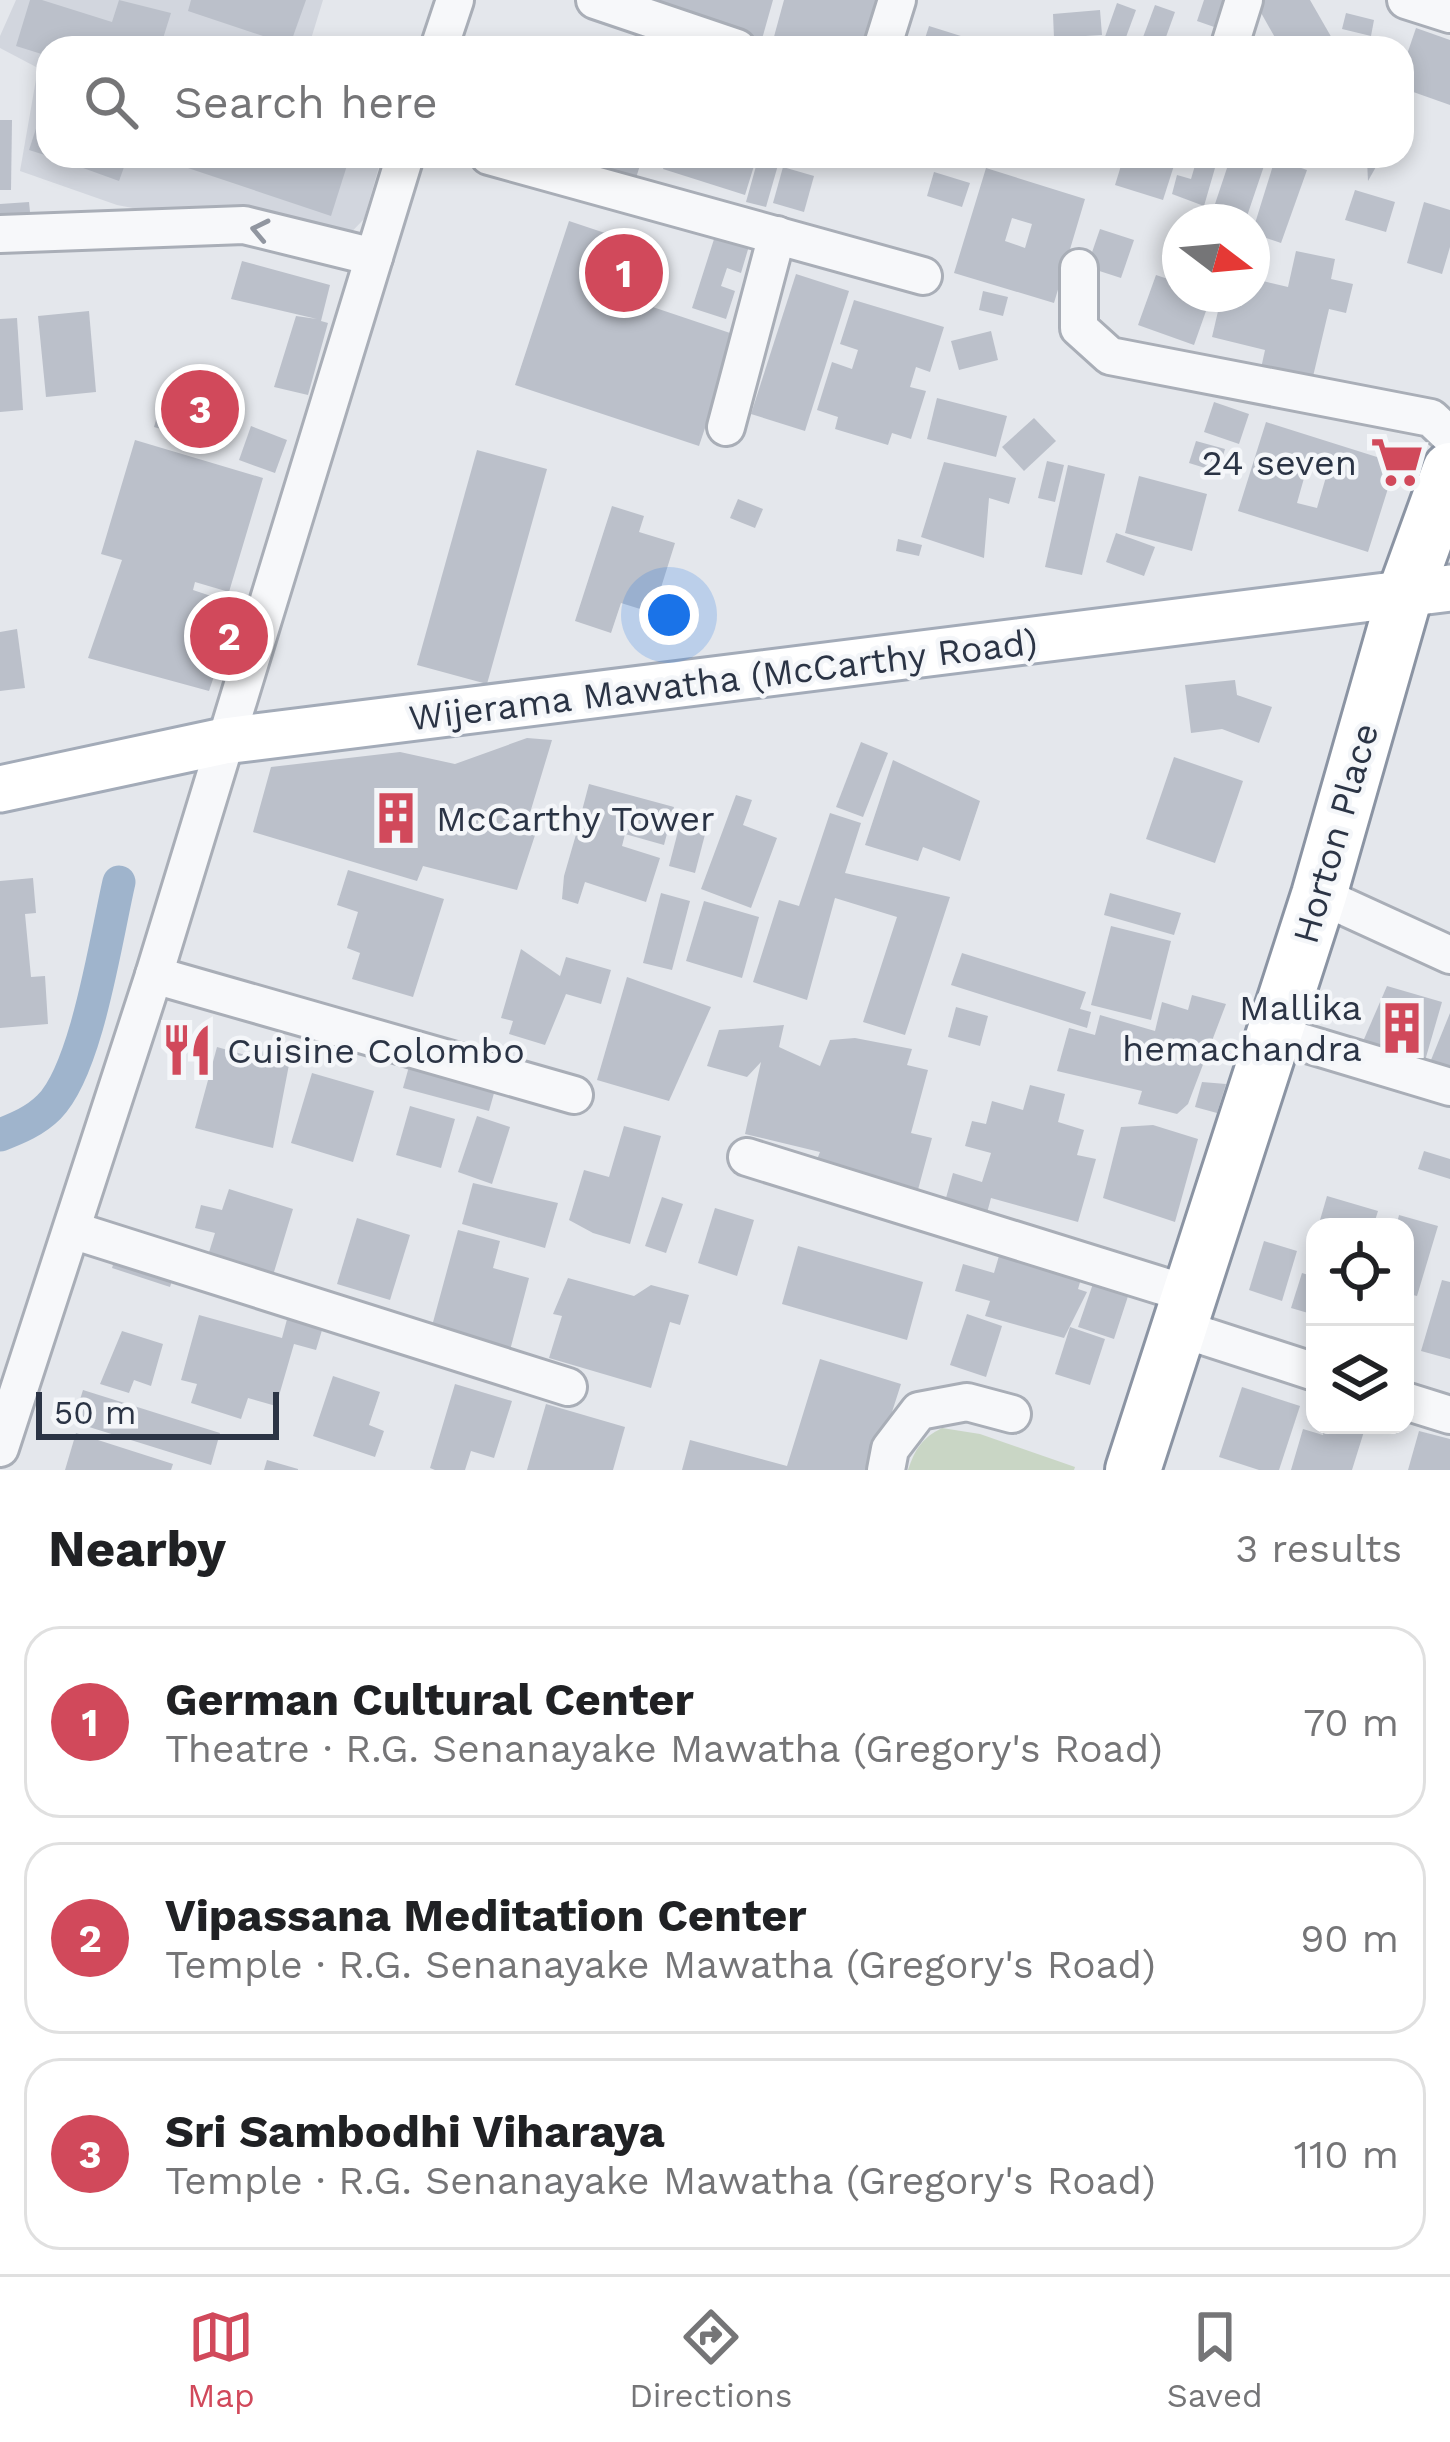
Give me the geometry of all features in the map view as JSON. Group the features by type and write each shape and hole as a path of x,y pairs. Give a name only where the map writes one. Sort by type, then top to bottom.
{"highway":[{"name":"Horton Place","path":"1133,1470 1318,895 1428,590 1450,470"}],"main road":[{"name":"Wijerama Mawatha (McCarthy Road)","path":"0,789 224,741 1428,590"}],"street":[{"path":"444,36 455,0"},
{"path":"595,0 702,36"},
{"path":"886,36 897,0"},
{"path":"1233,36 1244,0"},
{"path":"1406,0 1450,14"},
{"path":"0,1448 154,974 401,168"},
{"path":"532,168 923,276"},
{"path":"0,234 244,225 374,257"},
{"path":"726,427 777,236"},
{"path":"1079,268 1079,328 1110,356 1431,418 1450,436"},
{"path":"1318,895 1450,955"},
{"path":"154,974 574,1095"},
{"path":"1274,1034 1450,1087"},
{"path":"747,1157 1185,1311 1306,1368"},
{"path":"72,1230 568,1387"},
{"path":"886,1470 890,1449 919,1411 967,1402 1012,1414"},
{"path":"1414,1404 1450,1415"}],"shaded area":[{"path":"16,0 323,0 312,36 36,36 36,67 0,48 0,36"},
{"path":"36,79 36,168 379,168 364,219 337,247 117,205 20,171"}],"green space":[{"path":"942,1428 980,1434 1075,1467 908,1470 920,1445"}],"building":[{"path":"30,0 112,22 119,0 171,13 164,36 36,36 36,52 16,46"},
{"path":"191,0 306,0 293,36 263,36 188,11"},
{"path":"650,0 773,0 763,36 728,36 647,11"},
{"path":"784,0 889,0 871,36 774,36"},
{"path":"1204,0 1230,0 1220,29 1197,21"},
{"path":"1310,0 1331,36 1274,36 1256,4"},
{"path":"1117,3 1136,10 1126,36 1105,36"},
{"path":"1155,5 1175,12 1166,36 1143,36"},
{"path":"1100,10 1102,35 1054,36 1053,14"},
{"path":"1346,13 1374,20 1371,36 1342,29"},
{"path":"929,26 961,36 926,36"},
{"path":"1416,28 1450,40 1450,105 1414,92"},
{"path":"0,120 12,120 11,190 0,190"},
{"path":"83,168 124,168 119,181"},
{"path":"188,168 346,168 331,216"},
{"path":"587,168 639,168 635,181"},
{"path":"663,168 753,168 745,195"},
{"path":"755,168 777,168 766,207 746,202"},
{"path":"783,168 814,176 804,212 773,203"},
{"path":"986,168 1085,199 1054,303 954,273","holes":["1012,218 1032,224 1025,248 1005,241"]},
{"path":"1120,168 1173,168 1163,200 1115,185"},
{"path":"1194,168 1215,168 1205,204 1172,194 1177,175 1191,179"},
{"path":"1227,168 1263,168 1251,204 1215,204"},
{"path":"1272,168 1301,168 1307,170 1281,243 1270,239 1270,204 1261,204"},
{"path":"934,172 970,183 962,207 927,196"},
{"path":"1355,190 1395,202 1386,232 1345,220"},
{"path":"29,202 32,232 0,236 0,204"},
{"path":"1424,202 1450,210 1450,247 1442,274 1407,263"},
{"path":"569,221 635,243 617,295 736,335 699,446 515,385"},
{"path":"1100,229 1134,240 1121,278 1087,267"},
{"path":"715,236 749,246 741,273 727,268 721,286 735,291 726,319 692,308"},
{"path":"1296,251 1335,259 1331,279 1353,284 1346,313 1329,309 1311,385 1260,373 1265,350 1212,337 1218,312 1270,312 1270,283 1288,287"},
{"path":"242,261 330,285 321,321 328,323 308,395 274,387 296,316 317,319 231,299"},
{"path":"796,274 849,291 805,431 751,414"},
{"path":"1156,275 1162,277 1162,312 1206,312 1194,345 1138,325"},
{"path":"983,291 1008,297 1003,316 979,310"},
{"path":"854,300 944,327 930,372 916,367 910,387 926,391 911,439 892,433 888,445 835,429 838,417 817,410 832,362 852,369 858,350 840,344"},
{"path":"89,311 96,392 46,397 38,316"},
{"path":"17,318 23,410 0,412 0,319"},
{"path":"991,331 998,360 959,370 951,341"},
{"path":"937,398 1007,416 996,457 927,439"},
{"path":"1214,402 1249,414 1239,444 1204,432"},
{"path":"160,406 181,412 175,433 154,427"},
{"path":"1034,418 1056,441 1024,471 1002,447"},
{"path":"1266,422 1396,463 1368,552 1238,511","holes":["1308,464 1328,470 1317,508 1297,503"]},
{"path":"251,426 287,440 275,473 239,460"},
{"path":"135,440 263,478 229,592 195,582 193,590 238,605 209,691 88,658 122,560 101,554"},
{"path":"1196,441 1225,449 1218,472 1189,463"},
{"path":"477,450 547,469 487,684 417,665"},
{"path":"1047,461 1064,465 1055,502 1038,498"},
{"path":"944,462 1016,478 1009,504 989,498 984,558 921,537"},
{"path":"1068,465 1105,474 1082,575 1045,567"},
{"path":"1139,476 1207,494 1192,551 1125,533"},
{"path":"738,499 763,509 755,528 730,518"},
{"path":"612,506 644,516 639,532 675,543 653,613 621,603 611,633 575,621"},
{"path":"1116,533 1155,547 1144,576 1106,562"},
{"path":"898,539 922,545 919,556 896,551"},
{"path":"17,629 25,688 0,691 0,632"},
{"path":"1235,680 1237,695 1272,707 1259,743 1222,729 1191,733 1185,685"},
{"name":"McCarthy Tower","path":"527,738 552,740 530,813 539,823 517,890 423,866 417,881 253,832 271,767 400,752 455,764"},
{"path":"861,742 888,753 863,817 836,807"},
{"path":"1174,757 1243,781 1215,863 1146,839"},
{"path":"893,760 980,801 960,861 923,847 918,861 865,845"},
{"path":"589,784 674,807 664,845 625,834 622,846 660,858 646,902 585,882 578,904 562,899 577,831 588,835 579,822"},
{"path":"736,795 752,800 743,825 777,838 751,908 701,889"},
{"path":"683,812 709,819 695,873 669,866"},
{"path":"830,813 861,823 845,873 950,897 905,1035 863,1022 897,917 835,898 807,1000 753,982 779,900 799,906"},
{"path":"348,870 444,899 413,997 352,979 360,953 347,948 358,912 337,905"},
{"path":"33,878 36,913 25,914 31,977 45,976 48,1024 0,1028 0,881"},
{"path":"661,893 690,901 672,970 643,963"},
{"path":"1110,893 1181,913 1174,935 1104,915"},
{"path":"704,901 759,917 742,978 686,961"},
{"path":"1111,926 1171,941 1151,1020 1091,1005"},
{"path":"521,949 560,976 566,957 611,970 601,1004 566,994 545,1045 509,1034 513,1021 501,1018"},
{"path":"962,953 1086,992 1080,1009 1091,1012 1087,1028 951,985"},
{"path":"627,977 711,1007 669,1101 597,1080"},
{"name":"Mallika hemachandra","path":"1387,986 1442,1002 1422,1071 1358,1053"},
{"path":"1192,995 1226,1004 1188,1104 1177,1114 1138,1104 1142,1091 1057,1071 1069,1028 1095,1035 1100,1015 1155,1031 1162,1002 1188,1010"},
{"path":"956,1007 988,1016 980,1046 948,1037"},
{"path":"1450,1013 1450,1074 1429,1065"},
{"path":"784,1025 779,1047 820,1066 830,1040 855,1038 912,1049 907,1065 928,1070 911,1133 932,1138 916,1197 814,1167 820,1152 745,1134 761,1062 747,1077 707,1066 719,1030"},
{"path":"266,1041 292,1049 273,1148 195,1128 217,1047 260,1059"},
{"path":"410,1063 496,1086 489,1111 403,1088"},
{"path":"312,1073 374,1091 353,1162 291,1143"},
{"path":"1202,1082 1226,1084 1217,1113 1195,1107"},
{"path":"1030,1085 1065,1094 1058,1122 1084,1130 1077,1155 1096,1159 1078,1222 991,1198 984,1224 942,1212 953,1173 982,1182 991,1153 965,1146 972,1121 986,1124 992,1101 1023,1110"},
{"path":"410,1106 455,1119 441,1168 396,1155"},
{"path":"477,1116 510,1127 492,1184 458,1172"},
{"path":"1153,1125 1198,1139 1175,1222 1103,1198 1121,1127"},
{"path":"624,1126 661,1136 630,1244 569,1220 584,1170 609,1177"},
{"path":"1424,1151 1450,1159 1450,1179 1418,1169"},
{"path":"473,1183 558,1203 545,1248 462,1224"},
{"path":"229,1189 293,1209 271,1282 206,1262 215,1233 195,1228 201,1205 222,1210"},
{"path":"1327,1196 1378,1211 1376,1218 1321,1218"},
{"path":"662,1197 683,1204 666,1253 645,1246"},
{"path":"715,1208 754,1220 737,1276 698,1263"},
{"path":"357,1218 410,1235 390,1300 337,1284"},
{"path":"1414,1219 1438,1226 1414,1295"},
{"path":"458,1230 500,1241 493,1268 529,1278 508,1358 429,1337"},
{"path":"1264,1241 1297,1251 1282,1301 1249,1290"},
{"path":"798,1246 923,1282 907,1340 782,1304"},
{"path":"118,1249 176,1269 170,1287 112,1268"},
{"path":"1001,1249 1083,1272 1078,1289 1087,1292 1064,1338 985,1316 990,1301 955,1291 963,1264 994,1273"},
{"path":"1302,1273 1306,1274 1306,1312 1291,1308"},
{"path":"1096,1275 1131,1287 1114,1339 1078,1327"},
{"path":"568,1278 634,1296 651,1285 689,1295 680,1325 670,1322 651,1388 549,1358 562,1316 553,1314"},
{"path":"1442,1280 1450,1282 1450,1359 1421,1351"},
{"path":"290,1308 326,1317 316,1350 294,1344 276,1406 248,1398 241,1419 191,1403 197,1384 181,1380 199,1315 282,1338"},
{"path":"967,1314 1002,1326 986,1377 950,1365"},
{"path":"1070,1327 1105,1339 1090,1385 1055,1374"},
{"path":"122,1331 163,1344 151,1386 134,1380 129,1393 100,1384"},
{"path":"820,1359 901,1384 883,1440 898,1470 682,1470 690,1440 787,1466"},
{"path":"333,1376 380,1392 369,1425 384,1431 375,1457 313,1436"},
{"path":"455,1384 512,1401 494,1458 471,1451 465,1470 435,1470 430,1468"},
{"path":"1242,1387 1300,1406 1279,1470 1259,1470 1219,1457"},
{"path":"83,1390 220,1433 211,1465 73,1422"},
{"path":"546,1404 625,1427 613,1470 527,1470"},
{"path":"1303,1429 1306,1434 1363,1434 1352,1470 1291,1470"},
{"path":"1419,1431 1450,1439 1450,1470 1408,1470"},
{"path":"76,1433 173,1464 171,1470 65,1470"},
{"path":"267,1460 298,1469 298,1470 264,1470"}],"waterway":[{"path":"0,1135 49,1107 74,1064 119,882"}],"place":[{"name":"German Cultural Center","path":"624,273"},
{"name":"Sri Sambodhi Viharaya","path":"200,409"},
{"name":"24 seven","path":"1397,462"},
{"name":"Vipassana Meditation Center","path":"229,636"},
{"name":"McCarthy Tower","path":"396,818"},
{"name":"Mallika hemachandra","path":"1402,1028"},
{"name":"Cuisine Colombo","path":"187,1050"}]}
